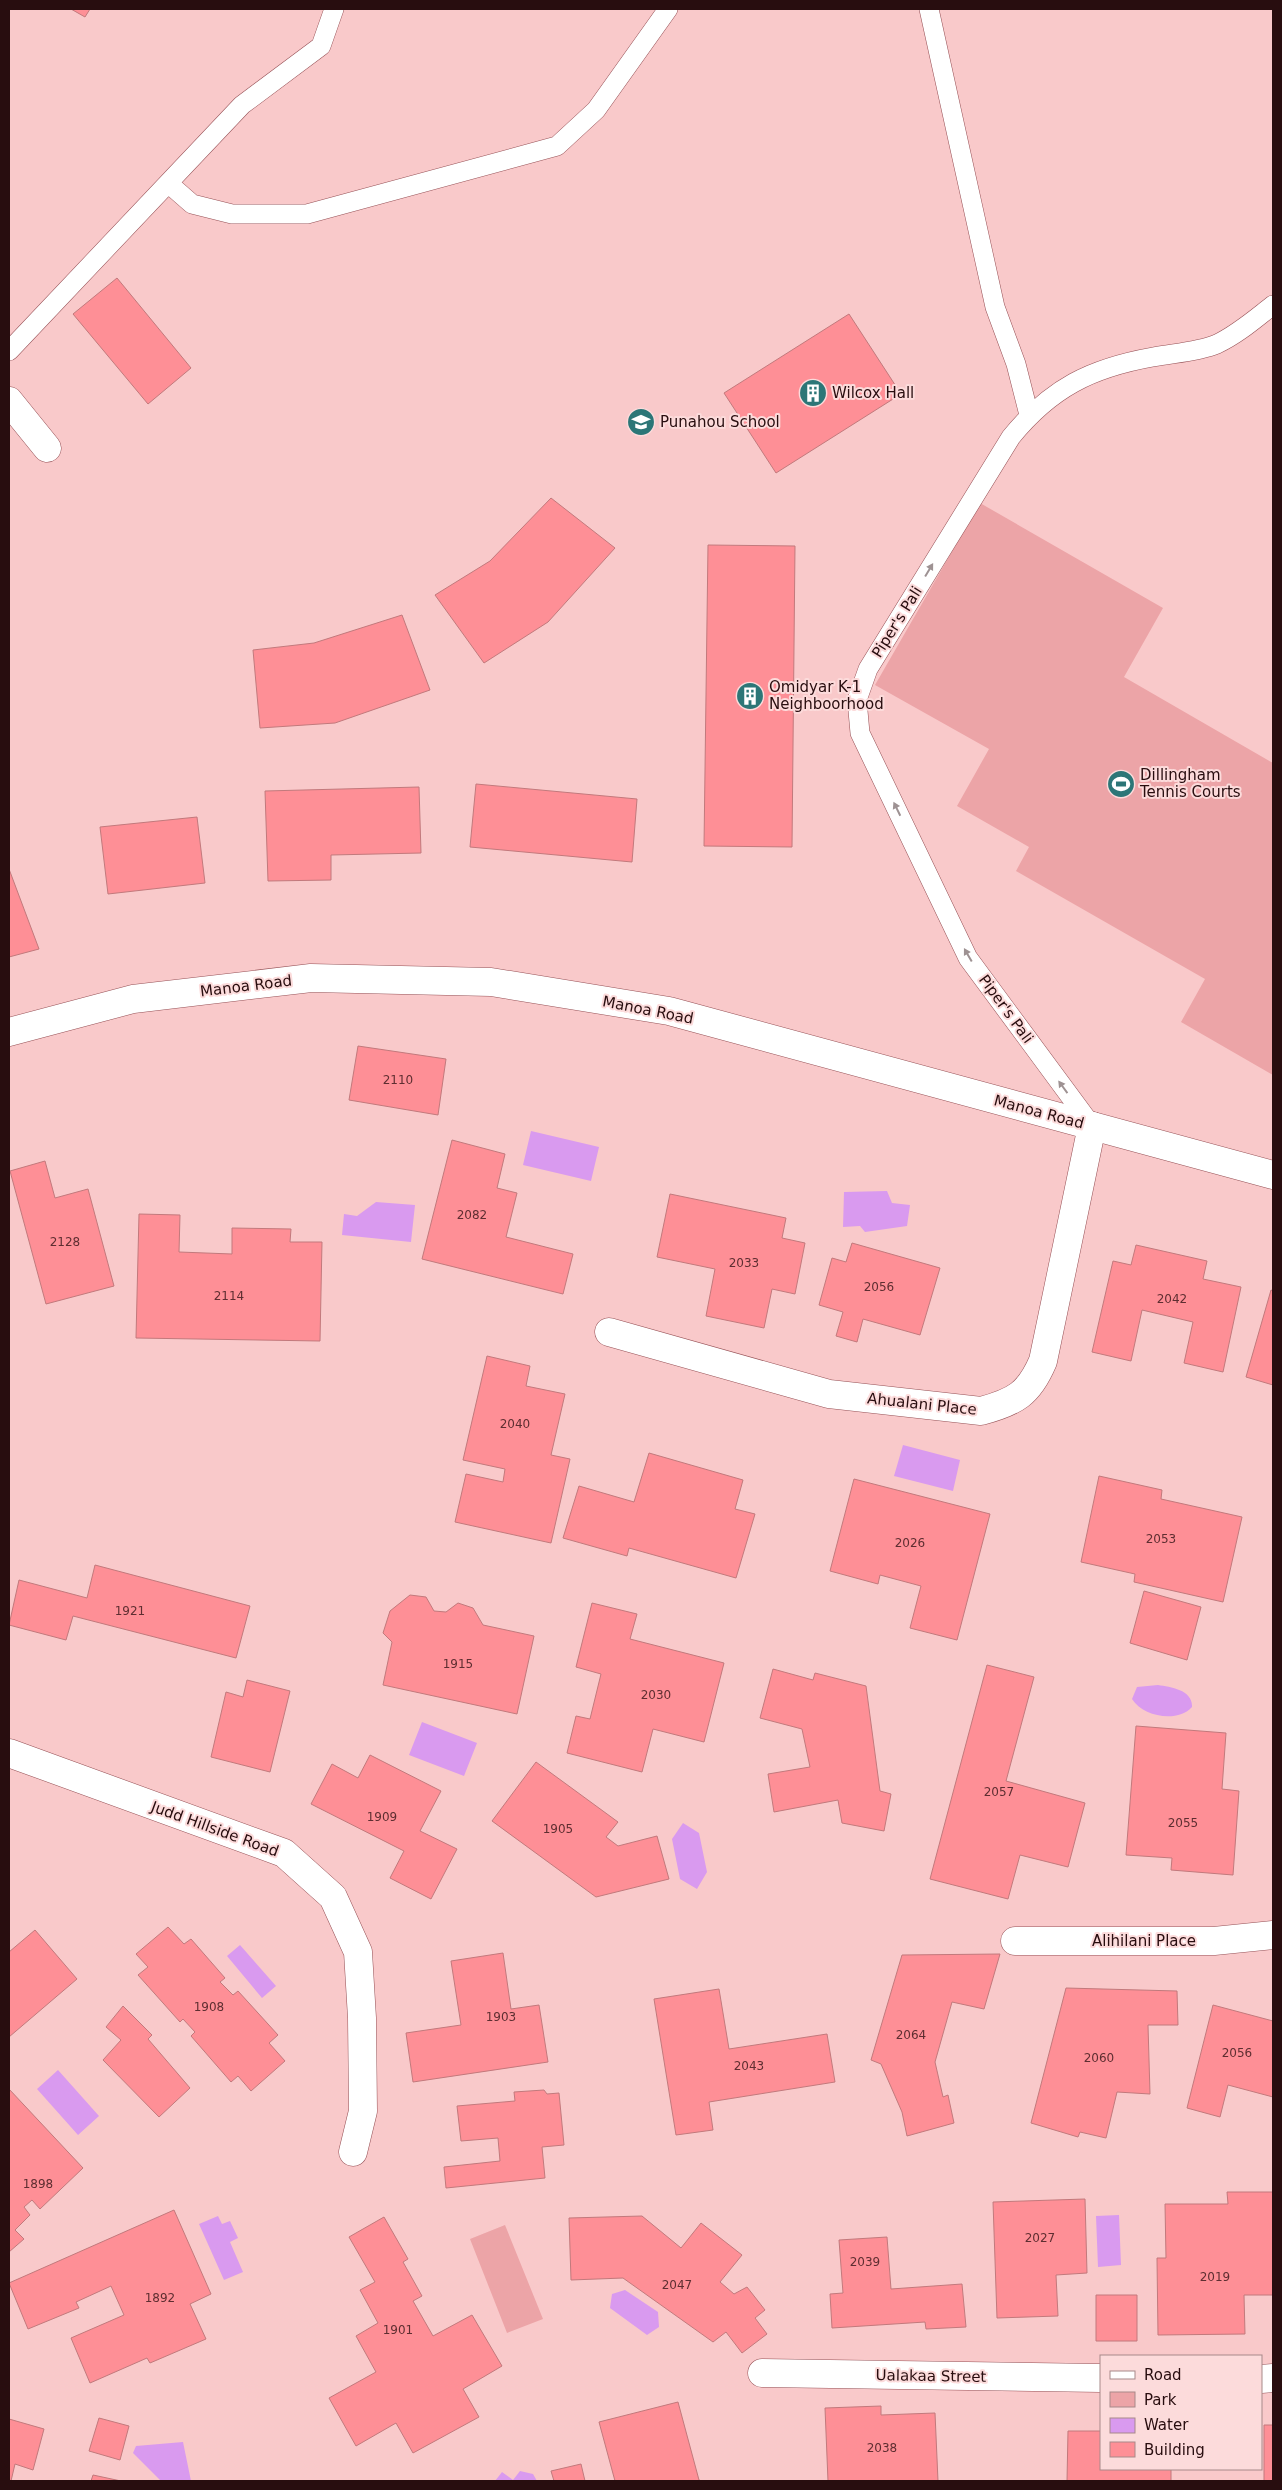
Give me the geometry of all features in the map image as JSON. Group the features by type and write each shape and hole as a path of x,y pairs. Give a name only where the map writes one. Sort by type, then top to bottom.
{"street":[{"path":"9,401 48,448"},
{"name":"Manoa Road","path":"9,1032 133,999 311,978 491,982 669,1011 1273,1174"},
{"name":"Ahualani Place","path":"609,1332 829,1394 981,1411 1001,1405 1019,1395 1034,1382 1043,1361 1092,1126"},
{"name":"Judd Hillside Road","path":"9,1753 284,1853 333,1897 358,1952 362,2018 363,2103 353,2152"},
{"name":"Alihilani Place","path":"1015,1941 1214,1941 1273,1936"},
{"name":"Ualakaa Street","path":"762,2373 1100,2378"}],"lane":[{"path":"9,351 242,105 322,46 334,9"},
{"path":"168,183 192,204 232,214 307,214 557,146 596,110 668,9"},
{"path":"929,9 995,307 1016,364 1029,415"},
{"name":"Piper's Pali","path":"1092,1126 968,958 860,733 856,711 859,690 868,669 1011,437 1029,415 1075,380 1100,369 1128,361 1215,345 1243,329 1273,305"}],"green space":[{"name":"Dillingham Tennis Courts","path":"980,503 1163,608 1124,677 1273,763 1273,1075 1181,1022 1205,979 1016,871 1029,847 957,806 989,749 875,685"},
{"path":"505,2225 543,2319 507,2333 470,2239"}],"water":[{"path":"531,1131 599,1147 591,1181 523,1165"},
{"path":"887,1191 892,1203 910,1205 907,1226 865,1232 860,1226 843,1227 844,1192"},
{"path":"376,1202 415,1205 411,1242 342,1235 344,1214 357,1216"},
{"path":"903,1445 960,1460 953,1491 894,1476"},
{"path":"1158,1685 1175,1688 1185,1693 1191,1701 1192,1707 1178,1715 1161,1716 1144,1710 1132,1699 1137,1687"},
{"path":"422,1722 477,1743 464,1776 409,1755"},
{"path":"683,1823 699,1833 707,1872 697,1889 680,1879 672,1839"},
{"path":"240,1945 276,1986 262,1998 227,1956"},
{"path":"58,2070 99,2116 78,2135 37,2089"},
{"path":"1119,2215 1121,2265 1098,2267 1096,2216"},
{"path":"218,2216 222,2224 230,2221 238,2238 230,2242 243,2272 224,2280 199,2224"},
{"path":"625,2290 658,2312 659,2327 647,2335 610,2308 612,2294"},
{"path":"183,2442 191,2481 161,2481 133,2453 136,2446"},
{"path":"520,2471 533,2474 537,2481 495,2481 502,2472 513,2480"}],"building":[{"path":"71,9 90,9 85,17"},
{"path":"117,278 191,368 148,404 73,314"},
{"name":"Wilcox Hall","path":"849,314 901,394 776,473 724,393"},
{"path":"551,498 615,548 548,622 484,663 435,595 490,561"},
{"name":"Omidyar K-1 Neighboorhood","path":"708,545 795,546 792,847 704,846"},
{"path":"402,615 430,690 335,723 260,728 253,650 314,643"},
{"path":"476,784 637,799 632,862 470,847"},
{"path":"419,787 421,853 331,855 331,880 268,881 265,791"},
{"path":"197,817 205,883 108,894 100,827"},
{"path":"9,869 39,949 9,957"},
{"path":"358,1046 446,1059 438,1115 349,1100"},
{"path":"452,1140 505,1154 497,1188 517,1193 506,1237 573,1254 563,1294 422,1259"},
{"path":"45,1161 55,1198 88,1189 114,1286 46,1304 10,1171"},
{"path":"670,1194 786,1218 782,1238 805,1243 795,1294 772,1289 764,1328 706,1316 715,1269 657,1257"},
{"path":"139,1214 180,1215 179,1252 232,1254 232,1228 291,1229 290,1242 322,1242 320,1341 136,1338"},
{"path":"852,1243 940,1268 920,1335 863,1319 857,1342 836,1336 843,1312 819,1305 832,1258 846,1262"},
{"path":"1136,1245 1207,1261 1203,1279 1241,1287 1223,1372 1184,1363 1193,1322 1142,1310 1131,1361 1092,1352 1113,1261 1131,1265"},
{"path":"1271,1290 1273,1291 1273,1385 1246,1377"},
{"path":"487,1356 530,1366 526,1386 565,1394 551,1455 570,1459 551,1543 455,1522 466,1474 503,1482 505,1469 463,1460"},
{"path":"649,1453 743,1480 735,1509 755,1514 736,1578 629,1548 627,1556 563,1538 579,1486 634,1502"},
{"path":"1099,1476 1162,1490 1161,1499 1242,1517 1223,1602 1134,1582 1135,1574 1081,1562"},
{"path":"854,1479 990,1514 957,1640 910,1628 921,1586 880,1575 878,1584 830,1571"},
{"path":"95,1565 250,1606 236,1658 73,1616 66,1640 9,1625 19,1580 87,1598"},
{"path":"1144,1591 1201,1607 1187,1660 1130,1643"},
{"path":"410,1595 426,1597 434,1611 446,1612 458,1603 473,1608 483,1625 534,1636 517,1714 383,1685 392,1642 383,1633 390,1611"},
{"path":"592,1603 637,1614 630,1639 724,1663 704,1742 653,1729 642,1772 567,1753 576,1716 590,1719 601,1674 576,1667"},
{"path":"987,1665 1034,1677 1006,1781 1085,1803 1068,1867 1020,1855 1008,1899 930,1879"},
{"path":"773,1669 813,1680 815,1673 866,1686 880,1791 891,1794 884,1831 842,1823 838,1800 774,1812 768,1774 810,1767 802,1729 760,1718"},
{"path":"247,1680 290,1691 270,1772 211,1757 226,1692 243,1697"},
{"path":"1136,1726 1226,1733 1222,1789 1239,1791 1233,1875 1171,1870 1172,1858 1126,1855"},
{"path":"370,1755 441,1791 420,1831 457,1849 431,1899 390,1878 404,1851 311,1804 332,1764 358,1778"},
{"path":"536,1762 618,1822 606,1837 618,1846 657,1836 669,1879 596,1897 492,1821"},
{"path":"168,1927 184,1944 191,1939 225,1978 220,1982 233,1995 238,1991 278,2035 269,2043 285,2061 251,2091 238,2076 231,2082 191,2036 195,2032 183,2019 180,2022 138,1975 148,1967 136,1954"},
{"path":"35,1930 77,1979 9,2037 9,1952"},
{"path":"503,1953 511,2009 539,2005 548,2062 413,2082 406,2033 461,2025 451,1961"},
{"path":"1000,1954 984,2009 952,2002 935,2062 943,2097 948,2095 954,2123 907,2136 902,2112 881,2064 871,2060 902,1955"},
{"path":"1066,1988 1177,1991 1178,2025 1148,2025 1150,2094 1117,2092 1106,2138 1080,2132 1078,2137 1031,2123"},
{"path":"719,1989 729,2049 827,2034 835,2082 709,2102 713,2130 676,2135 654,1999"},
{"path":"1213,2005 1273,2021 1273,2097 1228,2085 1220,2117 1187,2108"},
{"path":"123,2006 152,2035 148,2039 190,2088 159,2117 103,2060 121,2040 106,2027"},
{"path":"9,2089 83,2168 40,2209 32,2200 24,2207 30,2215 15,2230 24,2239 9,2252"},
{"path":"544,2090 547,2094 559,2093 564,2145 542,2147 545,2178 446,2188 444,2167 500,2161 498,2138 461,2141 457,2106 515,2101 514,2092"},
{"path":"1227,2192 1273,2192 1273,2295 1244,2295 1245,2334 1158,2335 1157,2258 1166,2258 1165,2204 1228,2204"},
{"path":"1085,2199 1087,2273 1056,2275 1058,2316 997,2318 993,2202"},
{"path":"174,2210 211,2294 190,2304 206,2339 150,2363 147,2358 90,2383 71,2338 124,2315 111,2286 76,2302 79,2308 28,2329 9,2283"},
{"path":"642,2216 681,2248 701,2223 742,2255 720,2282 734,2294 747,2287 765,2310 755,2318 767,2334 742,2353 726,2332 713,2342 623,2278 571,2280 569,2218"},
{"path":"384,2217 408,2259 403,2262 422,2296 413,2301 433,2336 472,2315 502,2366 463,2389 479,2417 413,2453 396,2423 356,2446 329,2398 376,2372 356,2336 378,2323 360,2290 375,2282 349,2237"},
{"path":"887,2237 891,2289 962,2284 966,2327 926,2329 925,2322 832,2328 830,2294 843,2293 839,2240"},
{"path":"1096,2295 1137,2295 1137,2341 1096,2341"},
{"path":"678,2402 699,2480 701,2481 615,2481 599,2422"},
{"path":"881,2406 881,2415 935,2413 938,2481 828,2481 825,2408"},
{"path":"99,2418 129,2426 120,2460 89,2451"},
{"path":"9,2419 44,2429 33,2470 15,2464 11,2481 9,2481"},
{"path":"1264,2425 1273,2425 1273,2481 1264,2481"},
{"path":"1068,2431 1100,2431 1100,2470 1171,2470 1171,2481 1067,2481"},
{"path":"581,2464 585,2481 554,2481 551,2471"},
{"path":"93,2475 121,2481 91,2481"}],"place":[{"name":"Wilcox Hall","path":"813,393"},
{"name":"Punahou School","path":"641,422"},
{"name":"Omidyar K-1 Neighboorhood","path":"750,696"},
{"name":"Dillingham Tennis Courts","path":"1121,784"}]}
